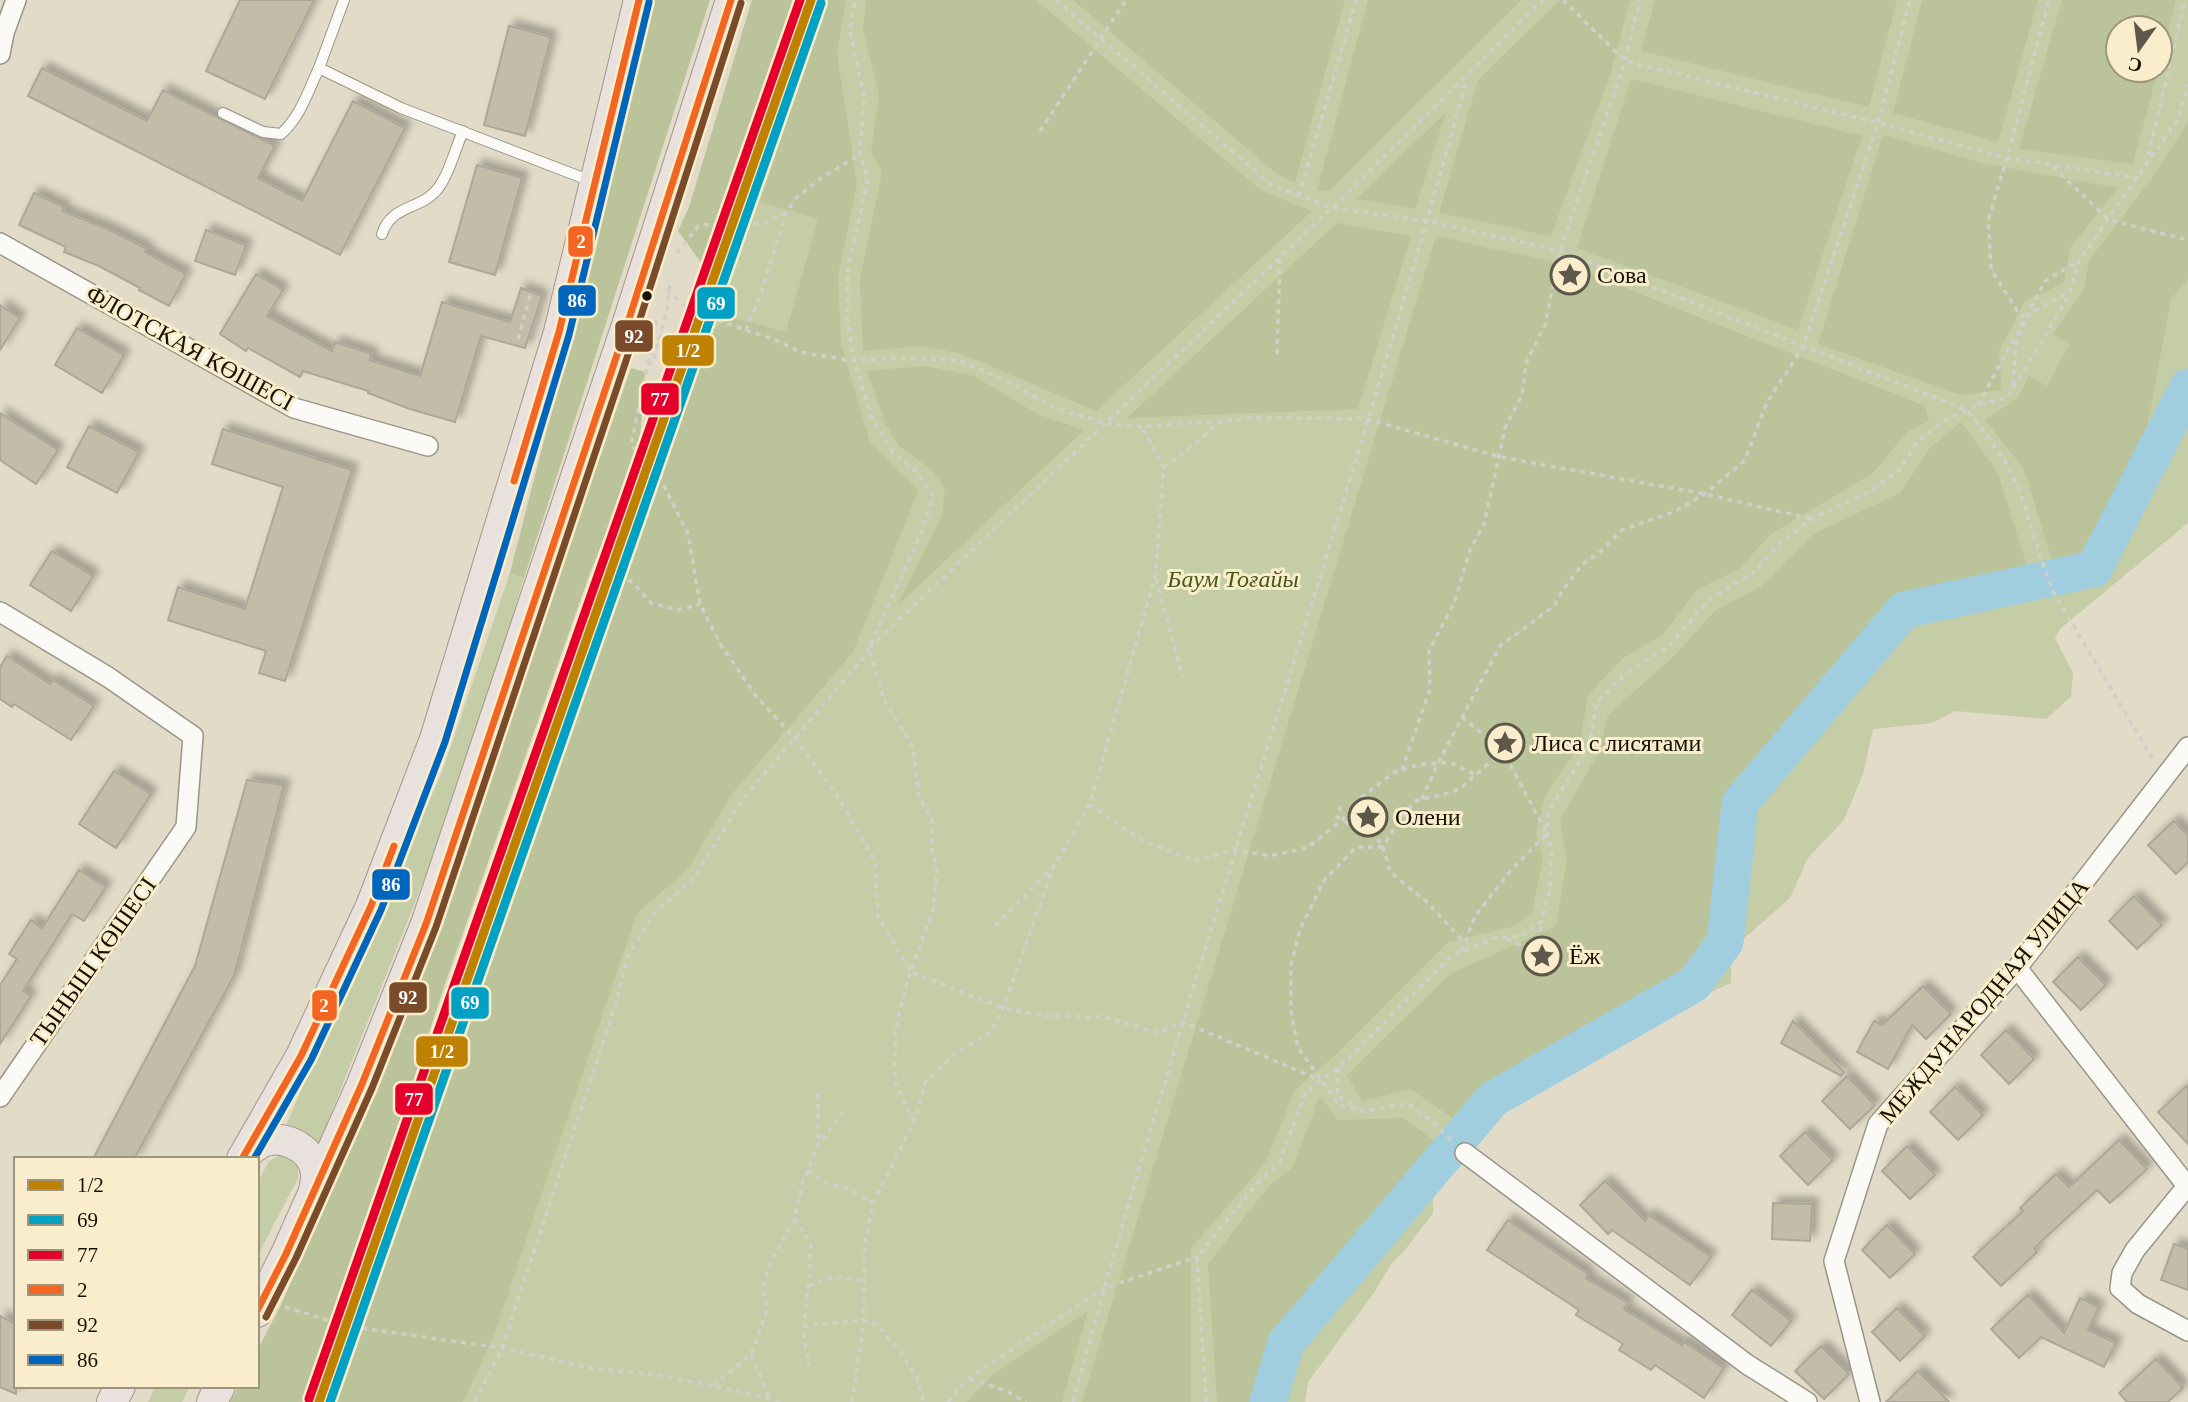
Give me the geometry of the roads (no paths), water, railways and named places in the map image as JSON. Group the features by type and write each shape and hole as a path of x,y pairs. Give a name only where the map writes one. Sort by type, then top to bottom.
{"main road":[{"path":"244,1157 301,1056 371,906 435,739 559,332 639,0"},
{"path":"260,1306 362,1084 426,924 629,320 731,0"},
{"path":"244,1157 257,1144 275,1139 294,1143 309,1155 316,1173 314,1191"}],"street":[{"path":"0,54 4,33 16,0"},
{"name":"ФЛОТСКАЯ КӨШЕСІ","path":"0,243 294,408 428,446"},
{"name":"ТЫНЫШ КӨШЕСІ","path":"0,1097 186,827 193,736 108,677 1,616"},
{"name":"МЕЖДУНАРОДНАЯ УЛИЦА","path":"1870,1402 1834,1261 1878,1125 2017,968 2188,747"},
{"path":"2017,968 2187,1185 2135,1250 2122,1273 2120,1288 2138,1304 2188,1331"},
{"path":"1465,1153 1748,1365 1807,1402"}],"lane":[{"path":"223,113 263,132 281,134 292,124 319,68 344,0"},
{"path":"319,68 401,108 595,183"},
{"path":"382,234 394,213 427,200 441,186 463,131"}],"waterway":[{"path":"1268,1402 1286,1343 1493,1099 1694,984 1725,942 1740,803 1904,610 2094,569 2188,387"}],"place":[{"name":"Сова","path":"1570,275"},
{"name":"Лиса с лисятами","path":"1505,743"},
{"name":"Олени","path":"1368,817"},
{"name":"Ёж","path":"1542,956"}],"park label":[{"name":"Баум Тоғайы","path":"1233,579"}]}
